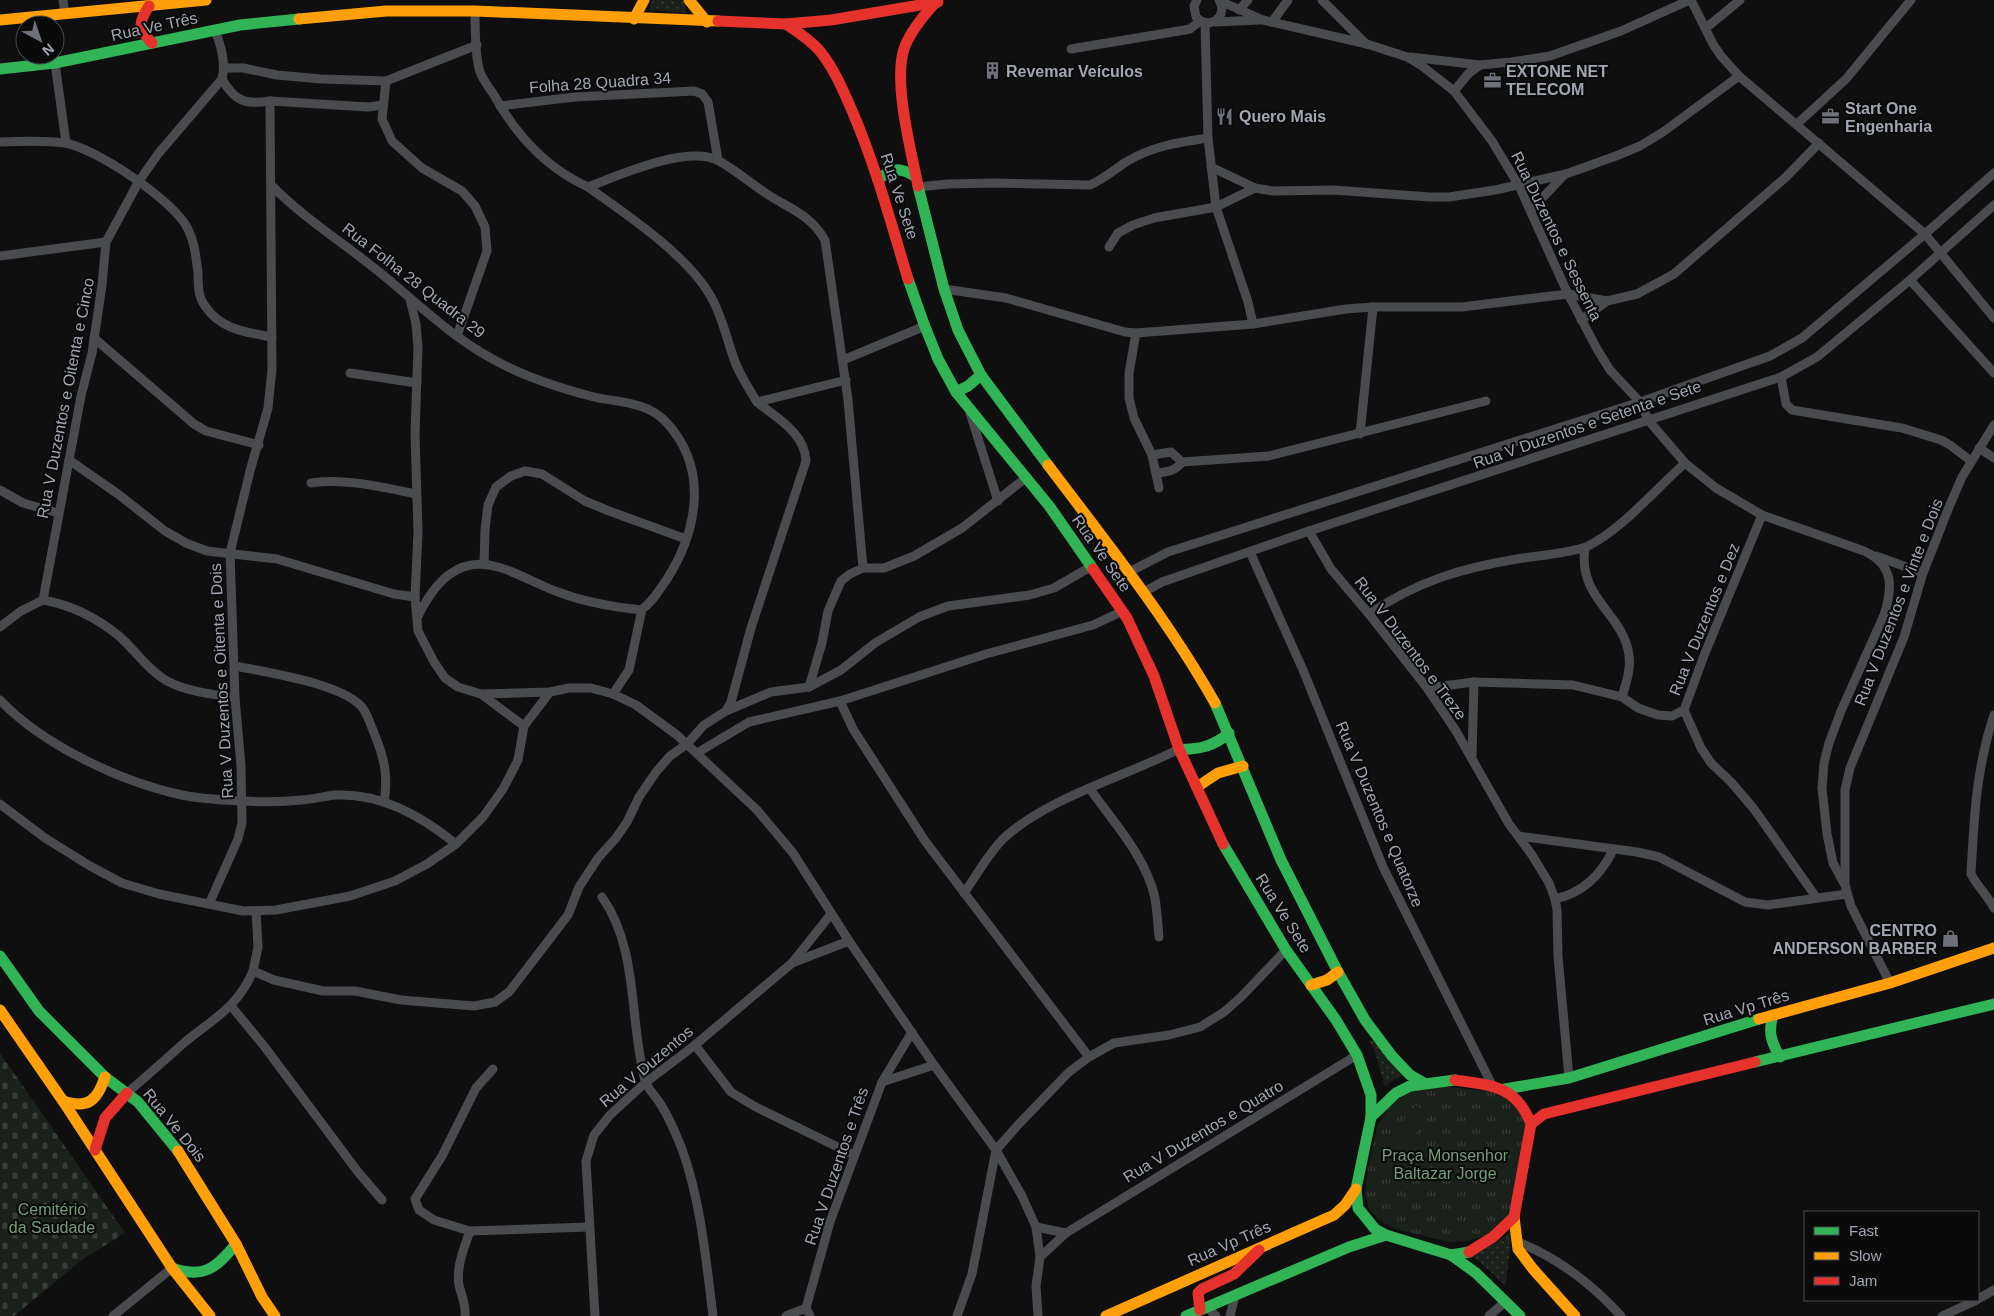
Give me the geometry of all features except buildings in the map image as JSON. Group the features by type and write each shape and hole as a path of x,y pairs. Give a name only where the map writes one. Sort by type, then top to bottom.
{"main road":[{"name":"Rua Ve Três","path":"0,20 206,0"},
{"path":"634,19 644,0"},
{"path":"689,0 707,22"},
{"name":"Rua Ve Três","path":"65,61 240,25 386,11 475,12 786,24 832,20 939,1"},
{"name":"Rua Ve Sete","path":"939,1 919,21 905,46 900,67 900,85 917,182 944,289 958,330 982,374 1010,416 1144,592 1212,695 1230,733 1281,860 1338,972 1365,1020 1392,1056 1410,1075 1424,1082"},
{"path":"148,6 139,26 152,43"},
{"name":"Rua Ve Sete","path":"786,24 814,44 828,62 864,137 925,326 945,372 956,392 1027,477 1123,610 1154,676 1179,748 1211,821 1229,855 1286,950 1336,1020 1357,1055 1371,1096 1371,1116"},
{"name":"Rua Ve Três","path":"0,69 37,65"},
{"path":"878,180 893,168 903,169 917,182"},
{"path":"956,392 968,386 982,374"},
{"path":"1179,748 1195,750 1207,748 1221,741 1230,733"},
{"path":"1197,787 1207,778 1220,771 1243,766"},
{"name":"Rua Vp Três","path":"1505,1089 1569,1078 1773,1015 1890,983 1994,948"},
{"name":"Rua Ve Dois","path":"0,956 40,1011 104,1078 138,1102 182,1155 236,1244 262,1297 275,1316"},
{"path":"1311,985 1328,980 1338,972"},
{"path":"1531,1124 1544,1114 1994,1004"},
{"path":"0,1010 63,1101 172,1268 210,1316"},
{"path":"1773,1015 1770,1024 1770,1040 1780,1056"},
{"path":"63,1101 74,1105 86,1104 95,1100 102,1088 104,1078"},
{"path":"1520,1316 1476,1273 1451,1255 1386,1235 1368,1222 1358,1208 1356,1189 1371,1116 1396,1093 1424,1082 1455,1080 1492,1085 1505,1089 1523,1106 1528,1113 1531,1124 1514,1218 1518,1249 1533,1269 1575,1316"},
{"path":"95,1150 103,1119 112,1107 127,1093"},
{"name":"Rua Vp Três","path":"1106,1316 1334,1215 1345,1205 1356,1189"},
{"path":"1451,1255 1468,1252 1493,1238 1514,1218"},
{"path":"1186,1316 1349,1248 1386,1235"},
{"path":"172,1268 185,1274 199,1274 216,1267 236,1244"},
{"path":"1203,1309 1198,1293 1202,1289 1234,1274 1262,1246"}],"street":[{"path":"64,0 65,14"},
{"path":"1196,0 1194,12 1202,22 1208,138 1216,207 1248,302 1253,324"},
{"path":"1239,10 1248,0"},
{"path":"1267,21 1288,0"},
{"path":"1322,0 1367,44"},
{"path":"1706,28 1740,0"},
{"path":"1797,124 1846,79 1911,0"},
{"path":"1216,22 1222,12 1219,1"},
{"name":"Rua Duzentos e Sessenta","path":"1219,1 1267,21 1367,44 1407,57 1454,91 1492,141 1519,186 1568,294 1610,370 1640,402 1649,421 1685,463"},
{"path":"1407,57 1480,65 1511,62 1559,53 1621,31 1687,1 1706,28 1721,56 1739,76 1925,234 1994,318"},
{"path":"475,12 480,72 500,106 538,155 572,180 588,187 612,204 673,253 694,275 710,294 744,382 757,402 787,426 801,440 806,451 806,461 751,628 732,702 726,711"},
{"name":"Rua Duzentos e Sessenta","path":"1202,22 1267,21"},
{"path":"1071,49 1190,29 1202,22"},
{"path":"216,30 224,68 243,68 277,75 348,80 386,81 477,45"},
{"path":"55,65 66,143"},
{"path":"1454,91 1469,72 1480,65"},
{"name":"Rua V Duzentos e Oitenta e Cinco","path":"43,600 68,460 94,338 106,242 140,181 158,154 222,78 224,68"},
{"path":"1211,167 1255,188 1291,191 1342,190 1449,197 1519,186 1566,174 1640,146 1677,123 1739,76"},
{"path":"222,78 236,97 243,101 256,103 270,101 368,108 383,105"},
{"path":"382,119 386,81"},
{"name":"Folha 28 Quadra 34","path":"500,106 540,100 613,94 694,91 702,94 708,102 718,160"},
{"name":"Rua V Duzentos e Oitenta e Dois","path":"209,904 238,839 242,823 234,698 235,666 230,553 250,470 259,445 268,408 272,369 270,101"},
{"path":"368,108 382,119 392,141 406,155 422,168 462,191 475,206 485,227 487,251 457,336"},
{"path":"917,182 1090,185 1100,181 1144,152 1175,142 1208,138"},
{"path":"0,142 66,143 101,158 140,181 169,204 188,227 196,250 200,298 210,313 221,324 236,330 272,337"},
{"path":"1581,320 1607,301 1637,294 1674,274 1786,177 1819,143"},
{"path":"588,187 639,168 692,155 718,160 756,188 806,217 817,227 825,240 846,380 863,568"},
{"path":"1129,572 1168,552 1640,402 1788,348 1925,234 1994,173"},
{"path":"1531,210 1566,174"},
{"name":"Rua Folha 28 Quadra 29","path":"272,186 288,202 457,336 502,364 538,381 591,396 633,402 665,420 682,441 692,468 696,492 681,555 645,608"},
{"path":"1109,247 1118,233 1133,225 1154,218 1216,207 1255,188"},
{"name":"Rua V Duzentos e Setenta e Sete","path":"1144,592 1162,582 1309,531 1649,421 1711,398 1781,377 1817,357 1910,280 1994,205"},
{"path":"0,256 106,242"},
{"path":"1910,280 1994,373"},
{"path":"944,289 1006,298 1125,332 1136,333 1253,324 1346,309 1373,307 1462,308 1568,294 1607,301"},
{"path":"410,299 416,324 418,347 416,494 418,532 415,597 418,631 434,662 445,678 458,687 481,694 550,692 569,688 591,688 613,694 636,705 687,744 757,810 794,853 849,941 934,1065 996,1150 1022,1196 1036,1227 1040,1257 1036,1286 1038,1316"},
{"path":"1360,434 1373,307"},
{"path":"843,360 925,326"},
{"path":"1136,333 1129,373 1129,398 1134,418 1152,455 1160,488"},
{"path":"94,338 194,424 206,431 259,445"},
{"path":"350,373 417,383"},
{"path":"1781,377 1786,404 1792,410 1902,428 1941,440 1971,461"},
{"path":"757,402 846,380"},
{"path":"1152,455 1171,452 1182,462 1269,456 1486,401"},
{"path":"966,403 998,501"},
{"name":"Rua V Duzentos e Vinte e Dois","path":"1845,885 1844,790 1850,768 1904,637 1923,573 1962,477 1994,425"},
{"path":"1979,448 1994,458"},
{"path":"68,460 118,494 165,531 186,543 207,551 277,559 394,594 415,597"},
{"path":"1157,473 1177,469 1182,462"},
{"path":"1370,614 1394,598 1421,584 1492,563 1586,548 1606,536 1685,463 1716,488 1762,515 1923,573"},
{"path":"484,564 488,505 496,487 511,476 525,471 542,474 585,501 608,511 686,540"},
{"path":"809,688 822,643 828,611 841,581 863,568 884,568 914,556 962,528 1027,477"},
{"path":"311,483 329,480 355,482 416,494"},
{"path":"0,490 23,503 58,514"},
{"name":"Rua V Duzentos e Dez","path":"1427,688 1474,682 1573,685 1622,697 1638,708 1658,715 1672,716 1684,710 1705,653 1762,515"},
{"name":"Rua V Duzentos e Treze","path":"1309,531 1331,569 1370,614 1427,688 1472,757 1518,836 1540,869 1555,899 1569,1078"},
{"path":"1586,548 1584,558 1585,571 1590,587 1625,640 1629,655 1629,673 1622,697"},
{"name":"Rua V Duzentos e Quatorze","path":"1250,552 1303,670 1383,867 1492,1085"},
{"path":"1874,555 1882,563 1889,576 1888,602 1829,743 1824,763 1822,788 1827,834 1833,863 1890,983"},
{"path":"417,616 429,593 446,576 466,566 484,564 499,567 561,593 619,607 645,608 629,670 613,694"},
{"path":"253,971 274,980 324,991 355,991 401,1000 474,1006 495,1002 509,992 568,915 579,887 598,858 627,822 639,797 656,772 670,756 687,744 704,725 726,711 770,692 809,688 841,670 875,644 919,617 948,606 1030,595 1060,585 1092,566"},
{"path":"0,627 21,611 43,600 63,604 96,620 119,637 166,680 187,689 234,698"},
{"path":"697,753 749,722 840,701 986,654 1093,625 1123,610"},
{"path":"235,666 320,685 354,700 364,709 382,752 387,786 384,802"},
{"path":"1472,757 1474,682"},
{"path":"0,804 45,838 90,866 122,883 159,894 243,911 276,910 350,896 395,881 427,864 456,844 483,817 503,789 518,760 524,726 550,692"},
{"path":"481,694 524,726"},
{"path":"0,700 13,713 49,739 113,773 138,783 182,796 242,801 272,802 337,795 384,802 416,815 456,844"},
{"path":"840,701 853,728 924,841 1089,1057"},
{"path":"1684,710 1701,748 1711,763 1731,782 1754,809 1816,897"},
{"path":"1994,715 1979,768 1971,874 1974,881 1991,895 1994,908"},
{"path":"964,893 1004,838 1040,814 1179,748"},
{"path":"1090,789 1134,851 1145,872 1155,898 1159,937"},
{"path":"1518,836 1659,857 1745,902 1768,905 1847,894"},
{"path":"1555,899 1570,896 1585,887 1599,873 1613,850"},
{"path":"602,897 617,922 631,979 639,1056 645,1083 660,1102 672,1123 693,1183 713,1316"},
{"path":"127,1093 231,1006 248,983 253,971 258,947 256,911"},
{"name":"Rua V Duzentos","path":"595,1316 586,1161 594,1135 610,1115 645,1083 695,1045 792,963 831,914"},
{"name":"Rua V Duzentos","path":"792,963 849,941"},
{"path":"957,1316 972,1274 996,1150 1069,1072 1089,1057 1114,1043 1169,1035 1200,1027 1224,1012 1241,997 1286,950"},
{"path":"231,1006 264,1046 358,1172 382,1200"},
{"name":"Rua V Duzentos e Três","path":"808,1312 830,1222 854,1156 882,1082 912,1032"},
{"path":"695,1045 731,1092 754,1106 854,1156"},
{"name":"Rua V Duzentos e Quatro","path":"1040,1257 1066,1233 1357,1055"},
{"path":"882,1082 934,1065"},
{"path":"493,1069 476,1088 442,1156 415,1199 419,1210 434,1220 470,1231 589,1227"},
{"path":"1036,1227 1066,1233"},
{"path":"465,1316 466,1304 458,1273 462,1253 470,1231"},
{"path":"1518,1242 1567,1267 1592,1287 1621,1316"},
{"path":"113,1316 172,1268"},
{"path":"1979,1299 1994,1290"},
{"path":"1230,1316 1234,1296"},
{"path":"1942,1316 1975,1301"},
{"path":"1489,1316 1504,1302"},
{"path":"1203,1309 1216,1316"},
{"path":"786,1316 808,1312"}],"green space":[{"path":"652,0 683,0 687,13 649,10"},
{"path":"1368,1040 1379,1043 1405,1074 1396,1078 1385,1087 1374,1049"},
{"name":"Cemitério da Saudade","path":"0,1053 125,1233 83,1259 14,1316 0,1316"},
{"name":"Praça Monsenhor Baltazar Jorge","path":"1442,1086 1510,1094 1526,1120 1510,1214 1489,1235 1467,1241 1449,1242 1399,1230 1380,1221 1369,1209 1365,1195 1368,1168 1377,1126 1388,1108 1408,1091"},
{"path":"1416,1105 1430,1116 1399,1153 1386,1142"},
{"path":"1512,1232 1505,1285 1479,1261 1468,1255 1484,1250"}],"traffic: fast":[{"path":"0,69 55,63 240,25 299,19"},
{"path":"878,180 896,170 905,171 916,177"},
{"path":"918,186 944,289 958,330 981,375 1048,465"},
{"path":"908,279 938,359 956,392 1050,507 1093,569"},
{"path":"956,392 968,386 981,375"},
{"path":"1215,703 1281,860 1338,972 1365,1020 1392,1056 1410,1075 1424,1083"},
{"path":"1179,749 1193,749 1206,746 1218,741 1229,733"},
{"path":"1223,844 1286,950 1336,1020 1357,1055 1371,1095 1371,1117"},
{"path":"0,956 39,1011 105,1077 138,1102 178,1151"},
{"path":"1755,1062 1994,1004"},
{"path":"1773,1015 1771,1037 1780,1057"},
{"path":"1505,1089 1569,1078 1759,1019"},
{"path":"1455,1080 1410,1086 1396,1093 1371,1117 1356,1189 1358,1208 1375,1229 1386,1235 1451,1255 1469,1252"},
{"path":"1186,1316 1349,1247 1386,1235"},
{"path":"172,1268 201,1272 215,1265 236,1244"},
{"path":"1451,1255 1476,1273 1520,1316"}],"traffic: slow":[{"path":"0,20 206,0"},
{"path":"634,19 644,0"},
{"path":"689,0 707,22"},
{"path":"299,19 386,11 475,11 718,21"},
{"path":"1048,465 1156,611 1215,703"},
{"path":"1197,787 1218,773 1243,766"},
{"path":"1759,1019 1890,983 1994,948"},
{"path":"1311,985 1327,980 1338,972"},
{"path":"0,1010 63,1101 172,1268 210,1316"},
{"path":"63,1101 79,1104 90,1101 99,1092 105,1077"},
{"path":"178,1151 236,1244 262,1297 275,1316"},
{"path":"1106,1316 1334,1215 1345,1205 1356,1189"},
{"path":"1514,1217 1518,1249 1533,1269 1575,1316"}],"traffic: jam":[{"path":"918,186 904,115 901,77 902,60 905,46 911,34 936,2"},
{"path":"718,21 786,24 831,20 938,2"},
{"path":"149,6 141,21 141,25 144,33 152,43"},
{"path":"786,24 819,50 834,72 869,154 908,279"},
{"path":"1093,569 1127,618 1154,676 1179,749 1223,844"},
{"path":"1531,1124 1544,1114 1755,1062"},
{"path":"1455,1080 1491,1086 1510,1095 1525,1111 1531,1124 1514,1217 1493,1237 1469,1252"},
{"path":"95,1150 105,1118 127,1093"},
{"path":"1200,1310 1198,1293 1202,1289 1234,1274 1259,1250"}],"place":[{"name":"Revemar Veículos","path":"992,71"},
{"name":"EXTONE NET TELECOM","path":"1492,80"},
{"name":"Quero Mais","path":"1225,116"},
{"name":"Start One Engenharia","path":"1831,117"},
{"name":"CENTRO ANDERSON BARBER","path":"1951,939"}]}
